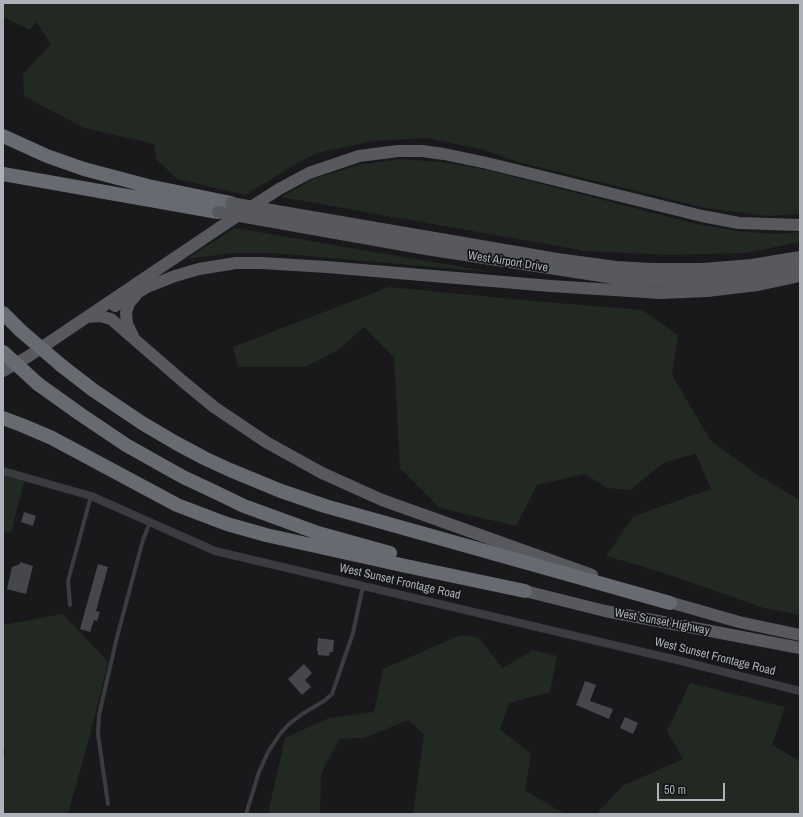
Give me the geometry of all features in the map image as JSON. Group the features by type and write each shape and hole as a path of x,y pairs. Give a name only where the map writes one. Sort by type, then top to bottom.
{"highway":[{"path":"3,136 47,156 84,169 148,186 231,203"},
{"path":"3,174 218,212"},
{"path":"3,313 21,331 62,366 94,390 142,423 176,443 223,467 281,491 333,508 670,602"},
{"path":"3,352 38,384 126,445 183,477 244,506 304,528 355,544 525,591"},
{"path":"3,418 37,431 59,442 177,505 227,524 266,535 525,591"}],"main road":[{"path":"3,371 29,356 278,189 309,173 359,156 398,151 444,154 487,163 702,216 739,223 800,225"},
{"name":"West Airport Drive","path":"231,203 558,259 616,267 703,269 752,265 800,257"},
{"name":"West Airport Drive","path":"218,212 442,251 614,278 664,281 713,279 761,275 800,268"},
{"path":"3,378 29,364 100,316 139,292 157,283 186,272 209,267 262,263 551,286 661,293 707,292 758,285 800,276"},
{"path":"139,292 129,303 126,319 128,328 139,343"},
{"path":"86,317 93,315 114,321 139,343"},
{"name":"West Sunset Highway","path":"139,343 195,392 230,418 266,442 322,473 388,502 670,602 739,622 800,635"},
{"name":"West Sunset Highway","path":"525,591 605,611 800,648"}],"street":[{"name":"West Sunset Frontage Road","path":"3,471 91,496 215,551 677,660 800,691"}],"lane":[{"path":"70,605 68,581 91,496"},
{"path":"108,804 98,734 99,715 117,637 143,540 151,522"},
{"path":"246,814 259,772 268,752 280,734 288,725 302,714 324,701 332,694 353,633 363,586"}],"shaded area":[{"path":"3,3 800,3 800,214 767,216 706,208 518,162 485,150 426,138 373,141 317,153 245,195 177,179 156,159 154,144 84,128 24,96 23,74 51,44 36,22 30,30 3,17"},
{"path":"400,159 443,162 487,170 697,224 738,231 776,234 800,232 800,242 746,253 670,255 585,251 281,197 313,179 359,165"},
{"path":"235,228 491,272 273,253 234,253 186,259"},
{"path":"389,287 642,310 678,335 672,375 711,441 756,474 800,500 800,615 764,608 661,572 606,556 634,516 711,489 696,454 665,462 630,490 607,488 585,474 537,485 516,526 440,508 400,468 394,357 364,327 338,350 305,367 238,367 233,347"},
{"path":"3,475 24,481 11,533 3,532"},
{"path":"63,614 108,662 93,724 68,814 3,814 3,755 6,753 3,746 3,625"},
{"path":"460,635 478,637 503,668 533,650 557,656 550,692 509,703 500,729 531,754 525,791 566,814 413,814 424,734 408,720 364,738 339,739 321,774 320,814 268,814 285,738 329,718 374,712 383,669"},
{"path":"690,683 785,707 772,745 800,761 800,814 596,814 624,785 683,759 667,731"}],"building":[{"path":"24,512 36,516 33,526 21,522"},
{"path":"20,562 33,566 26,594 7,589 12,567 20,564"},
{"path":"98,564 108,567 96,611 100,612 97,621 94,620 90,632 80,629"},
{"path":"318,638 334,640 333,652 330,652 329,656 318,655"},
{"path":"304,664 312,673 305,680 311,687 302,695 288,679"},
{"path":"585,681 596,685 590,701 613,709 609,719 576,705"},
{"path":"625,717 638,723 633,734 620,728"}]}
